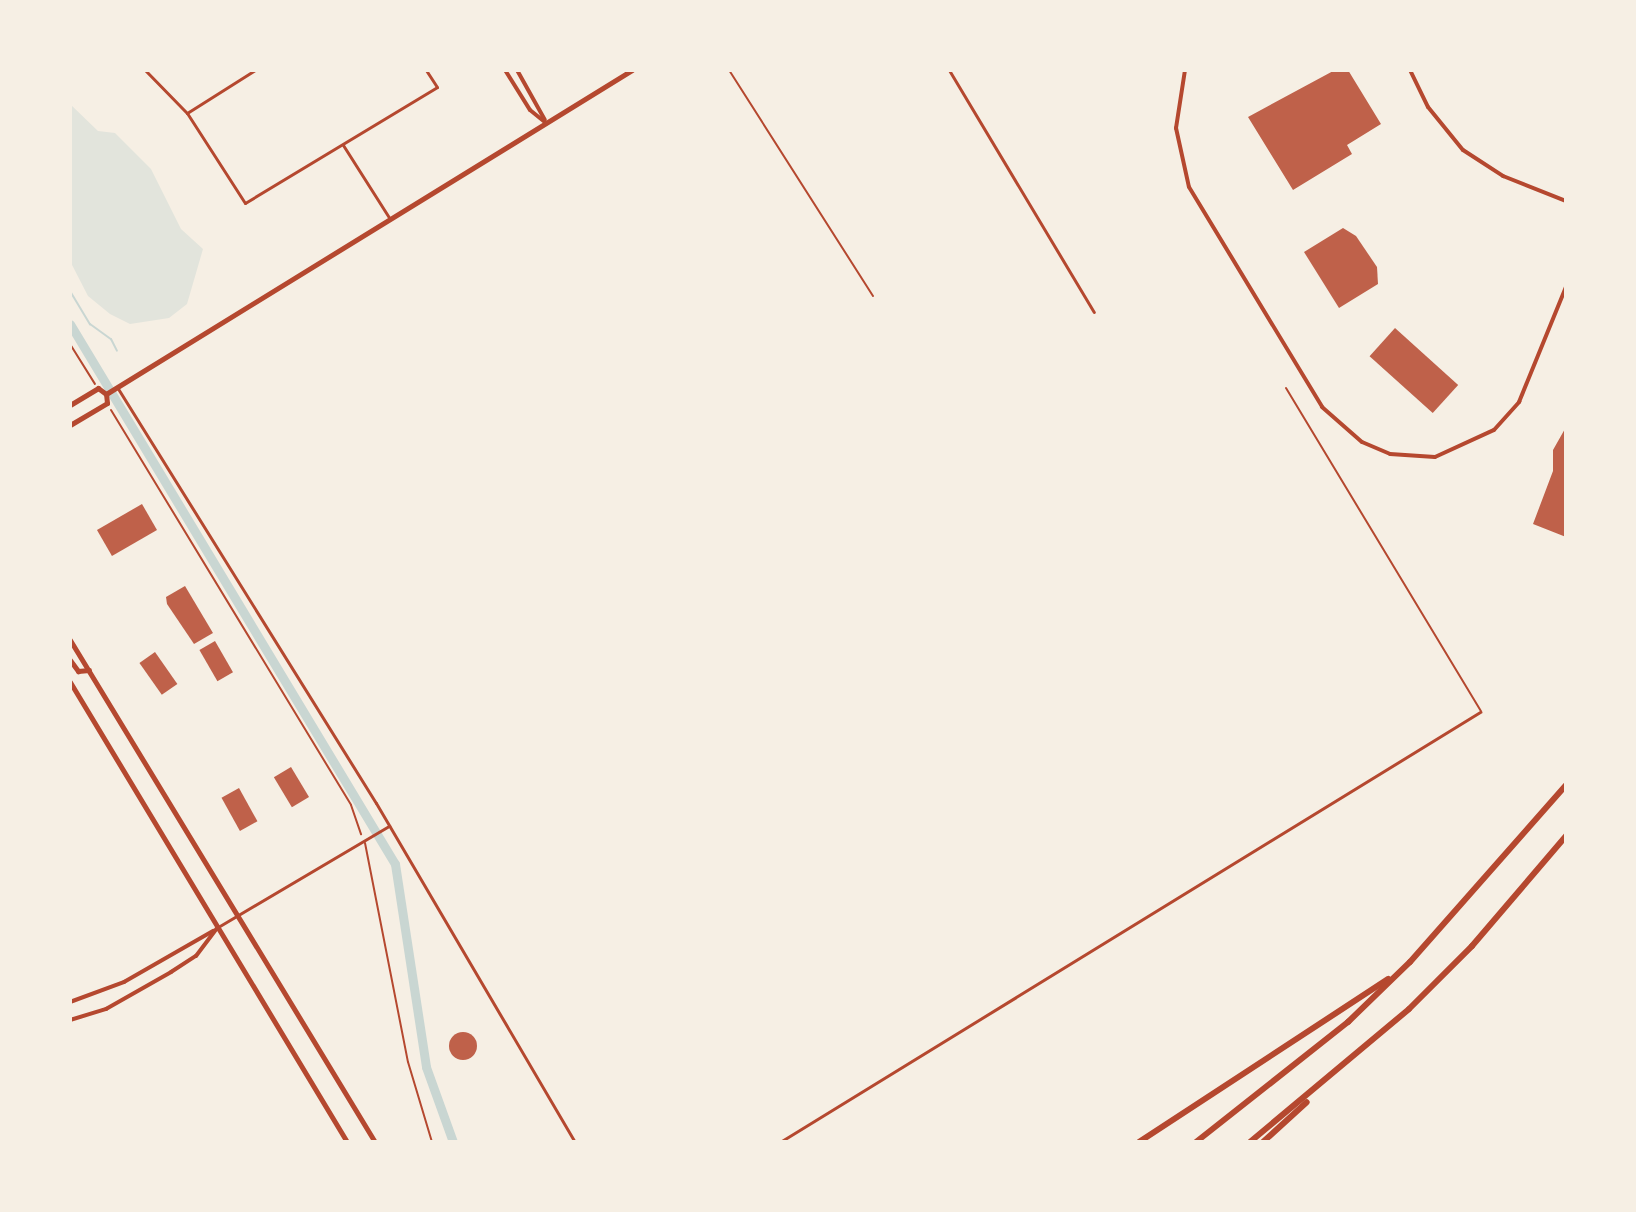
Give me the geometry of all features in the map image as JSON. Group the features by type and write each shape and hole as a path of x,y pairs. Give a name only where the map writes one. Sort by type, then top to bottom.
{"highway":[{"path":"1196,1142 1348,1022 1410,962 1566,785"},
{"path":"1263,1142 1472,946 1566,836"},
{"path":"1139,1142 1275,1057 1410,962"},
{"path":"1250,1142 1341,1069"}],"main road":[{"path":"106,394 632,70"},
{"path":"70,405 98,388 106,394 107,403 70,425"},
{"path":"70,640 375,1142"},
{"path":"70,660 78,671 89,670"},
{"path":"70,682 347,1142"}],"street":[{"path":"145,70 187,113 245,203 437,87 426,70"},
{"path":"187,113 255,70"},
{"path":"505,70 530,110 546,123"},
{"path":"517,70 546,123"},
{"path":"949,70 1094,312"},
{"path":"1185,70 1176,128 1189,187 1322,407 1362,442 1390,454 1435,457 1494,430 1519,402 1566,287"},
{"path":"1410,70 1428,107 1463,150 1503,176 1566,201"},
{"path":"342,144 390,219"},
{"path":"116,388 389,826 575,1142"},
{"path":"780,1142 1480,712"},
{"path":"70,1002 124,982 389,826"},
{"path":"70,1020 106,1009 171,972 196,956 218,927"}],"lane":[{"path":"729,70 873,296"},
{"path":"1286,388 1480,703 1480,712"},
{"path":"367,840 408,1062 432,1142"}],"path":[{"path":"70,344 98,388"},
{"path":"107,403 351,805 367,840"}],"shaded area":[{"path":"70,104 98,131 115,133 151,169 181,229 203,249 187,304 169,318 130,324 110,314 88,296 70,261"}],"building":[{"path":"1335,70 1348,70 1381,124 1347,145 1352,154 1293,190 1248,117"},
{"path":"1343,228 1356,236 1377,267 1378,284 1339,308 1304,252"},
{"path":"1395,328 1458,385 1433,413 1370,356"},
{"path":"1566,427 1566,537 1533,524 1553,471 1553,450"},
{"path":"142,504 157,530 112,556 97,530"},
{"path":"185,586 213,633 194,644 167,604 166,597"},
{"path":"215,641 233,672 217,681 199,650"},
{"path":"155,652 177,684 162,695 139,663"},
{"path":"291,767 309,797 292,807 274,777"},
{"path":"239,788 257,821 240,831 222,798"},
{"path":"463,1032 473,1036 477,1046 473,1056 463,1060 453,1056 449,1046 453,1036"}],"waterway":[{"path":"70,291 90,324 111,339 117,351"},
{"path":"70,324 395,864 426,1067 453,1142"}]}
